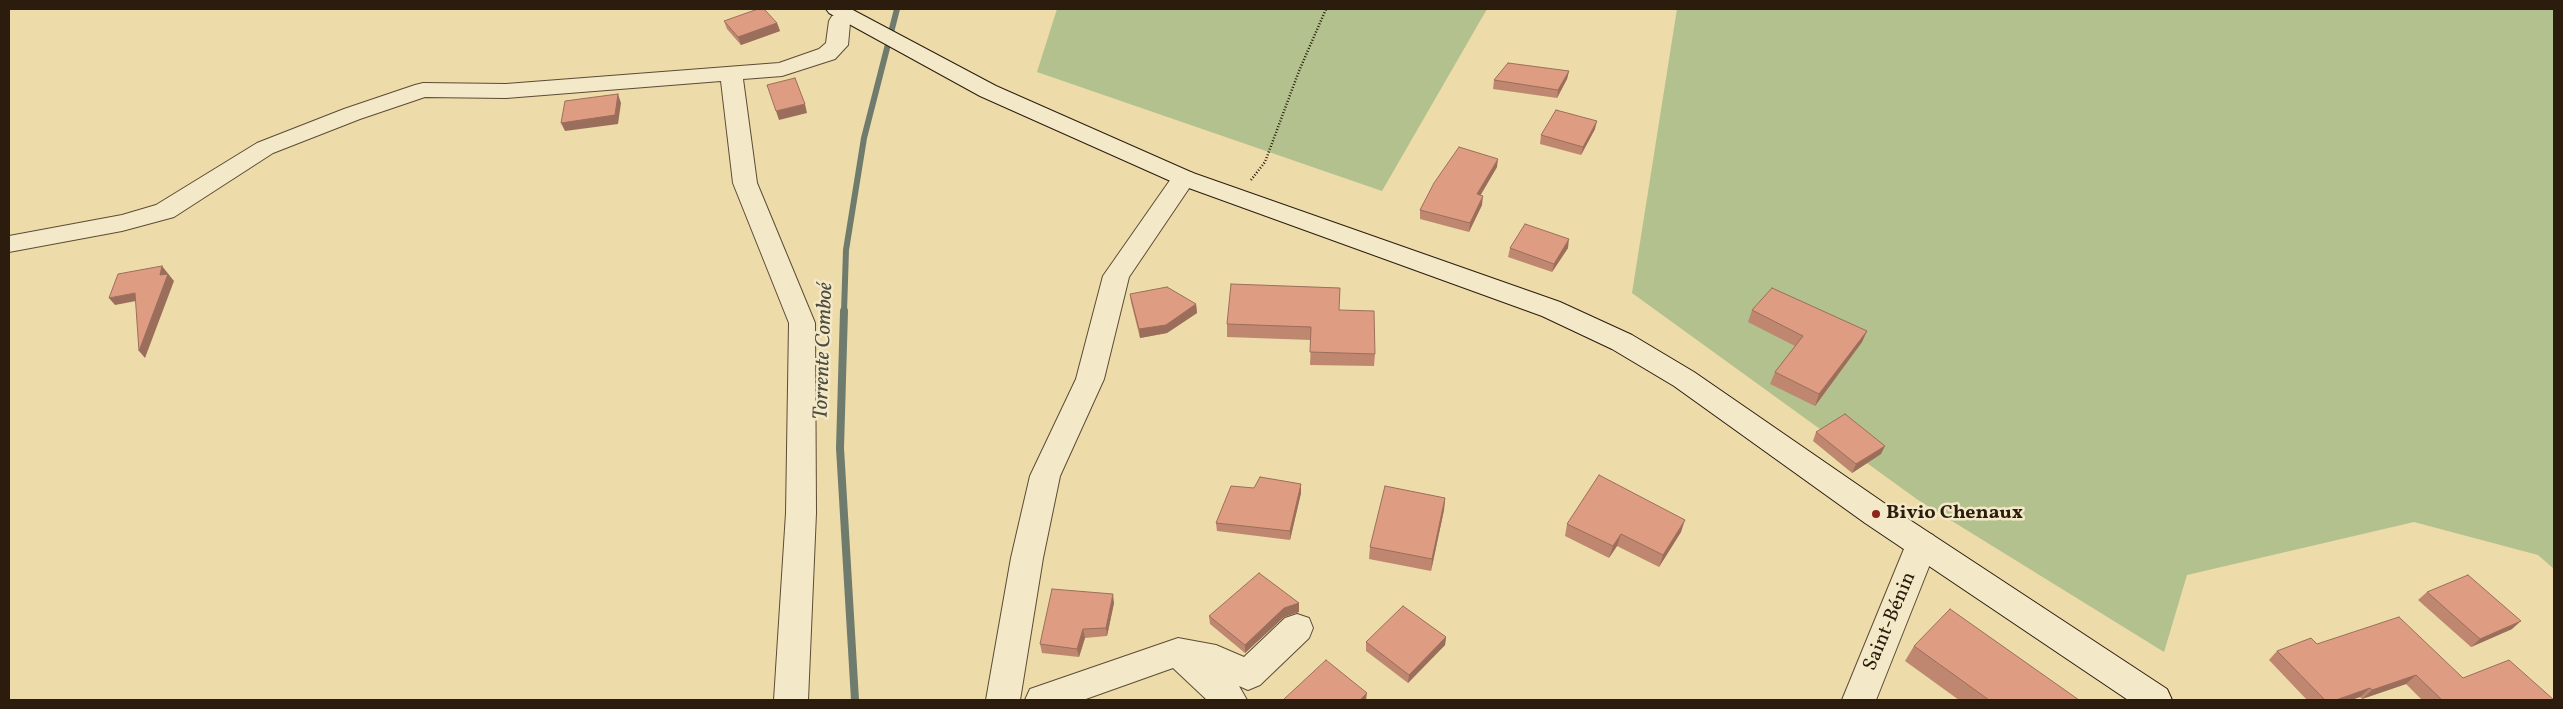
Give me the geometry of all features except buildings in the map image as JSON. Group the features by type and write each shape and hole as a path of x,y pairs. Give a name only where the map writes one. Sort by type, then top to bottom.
{"street":[{"path":"9,244 122,223 165,211 265,148 352,114 423,90 506,91 782,69 827,54 837,45 840,21 848,16 988,91 1184,178 1551,309 1622,342 1684,379 1876,514 2155,700"},
{"path":"730,73 745,183 802,323 801,513 791,700"},
{"path":"1003,700 1027,558 1045,476 1090,379 1116,276 1184,178"},
{"name":"Saint-Bénin","path":"1859,700 1922,544"},
{"path":"1042,700 1178,652 1216,659 1248,676 1297,628"},
{"path":"1178,652 1230,700"}],"path":[{"path":"1237,198 1265,162 1299,70 1326,9"}],"green space":[{"path":"1057,9 1487,9 1382,191 1037,72"},
{"path":"1677,9 2554,9 2554,569 2538,555 2414,522 2187,575 2164,652 1918,500 1632,293"}],"waterway":[{"name":"Torrente Comboé","path":"844,312 846,250 864,138 897,9"},
{"name":"Torrente Comboé","path":"844,311 840,448 855,700"}],"place":[{"name":"Bivio Chenaux","path":"1876,514"}]}
